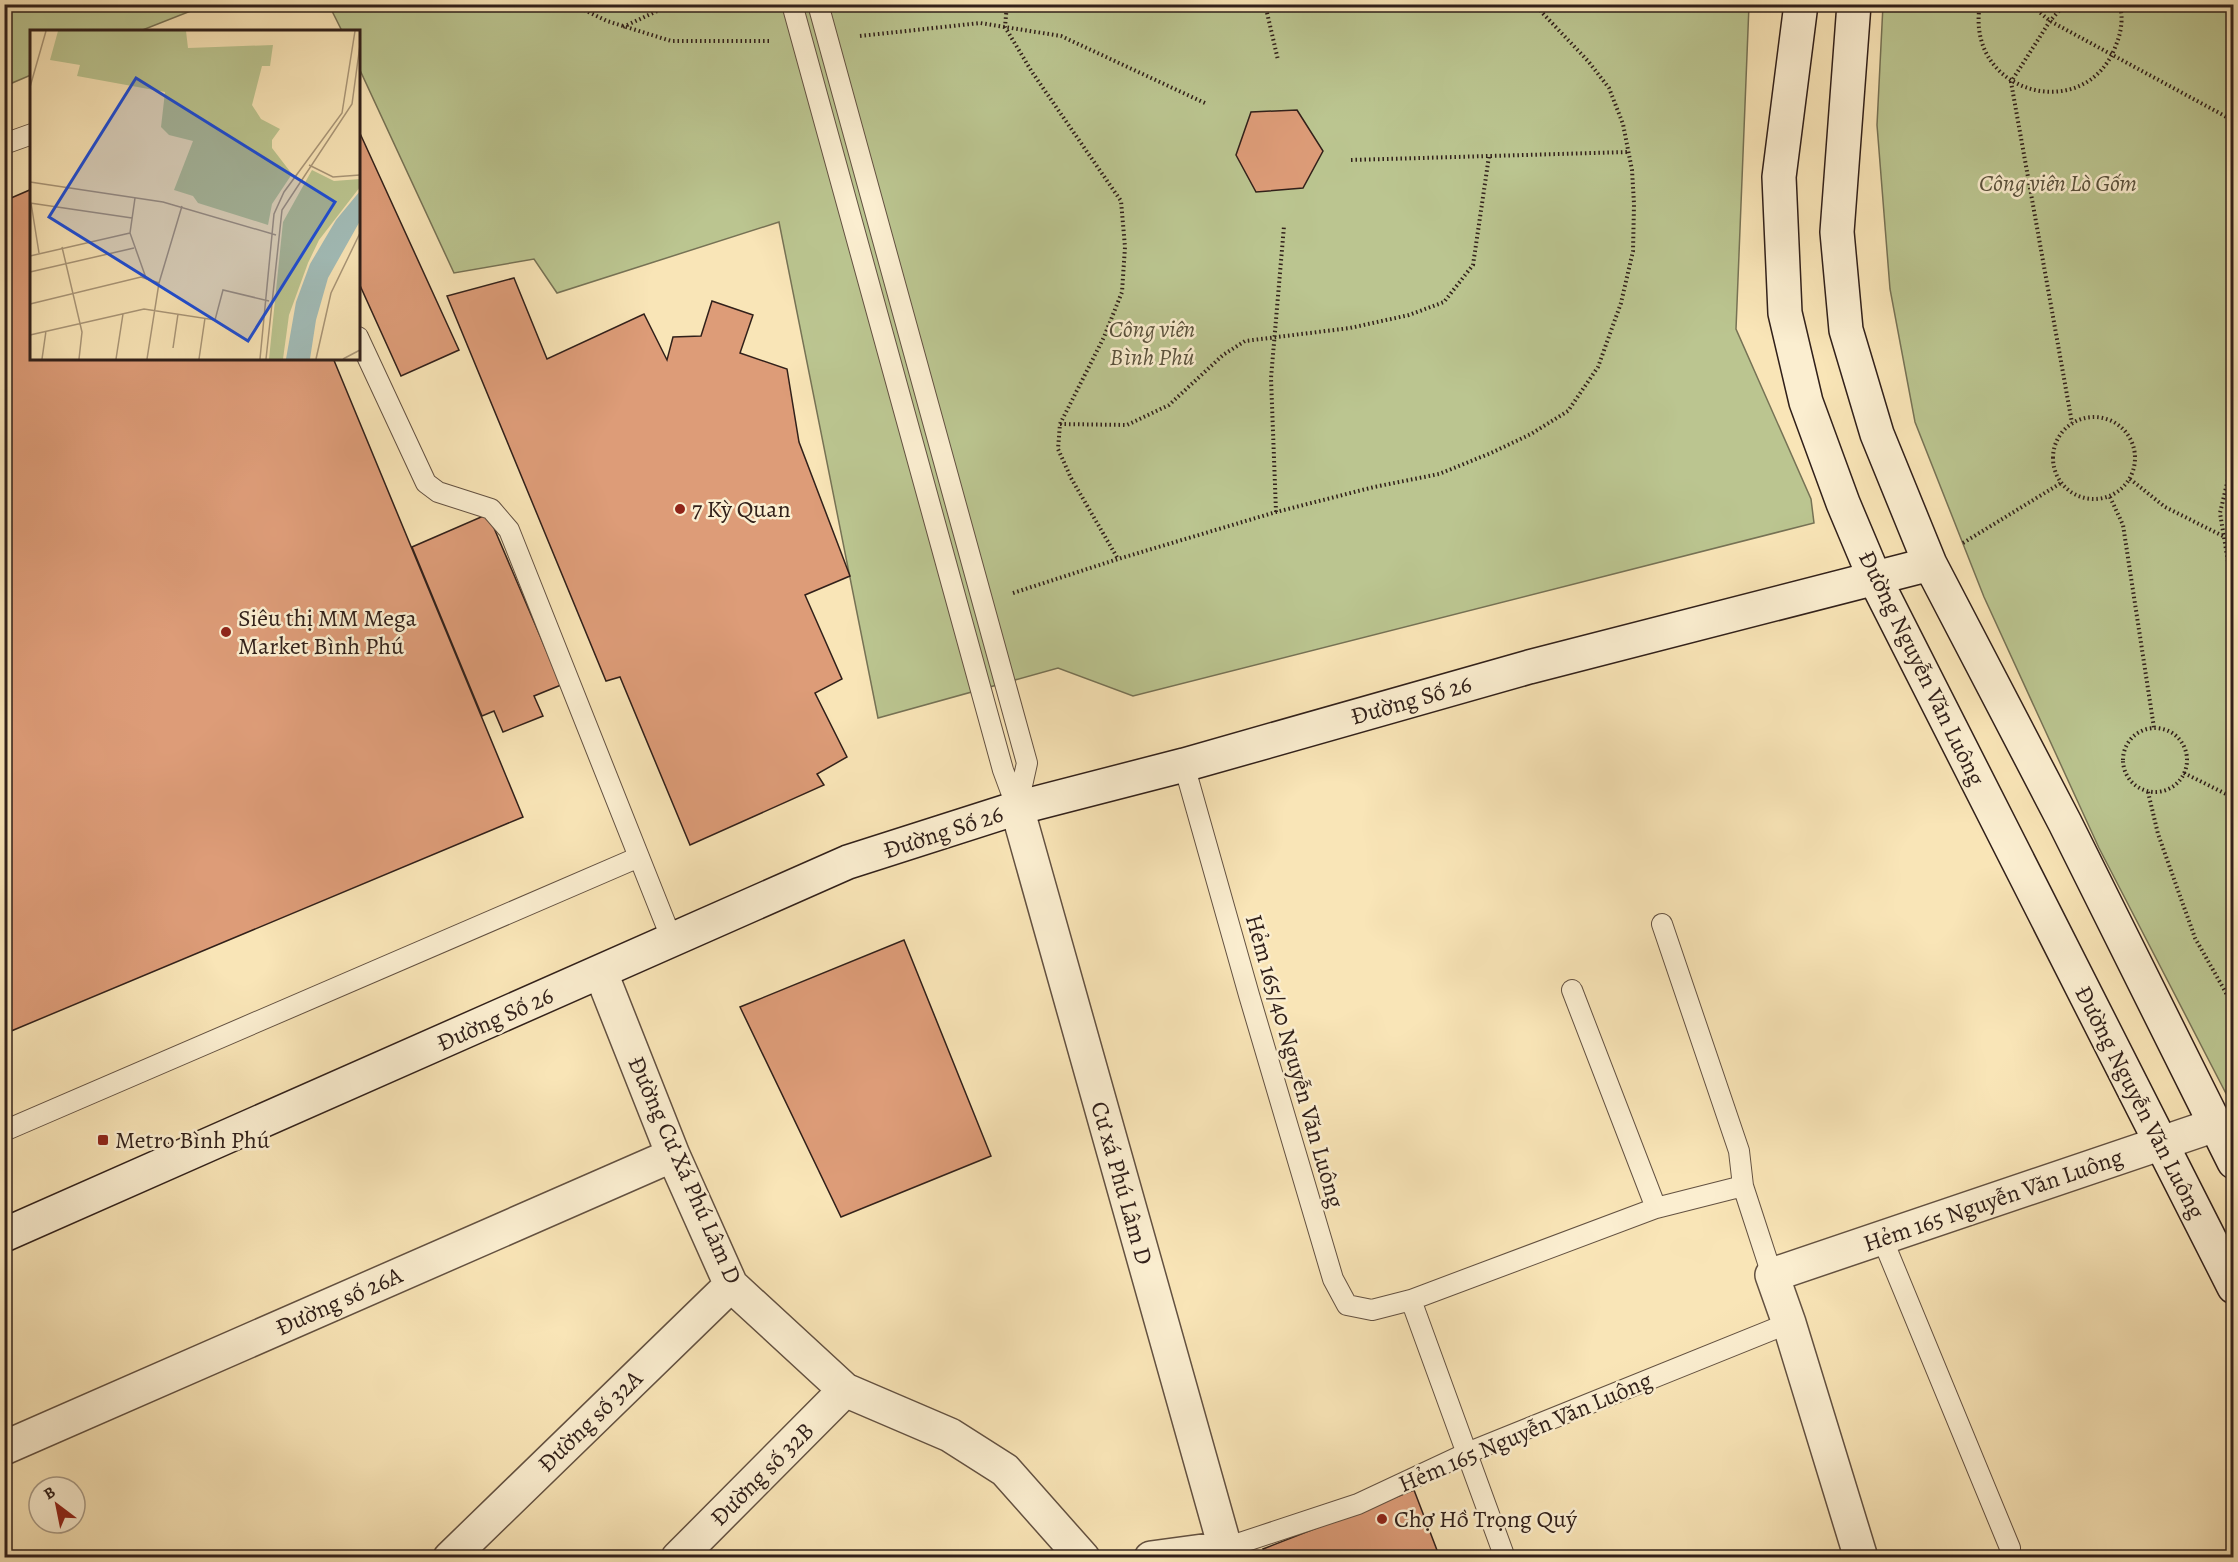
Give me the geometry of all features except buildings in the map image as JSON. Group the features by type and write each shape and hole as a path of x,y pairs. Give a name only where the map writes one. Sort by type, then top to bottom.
{"street":[{"name":"Đường Nguyễn Văn Luông","path":"1801,4 1779,177 1785,313 1806,402 1843,503 1875,579 2234,1287"},
{"path":"1854,4 1837,232 1846,330 1877,434 1930,564 2065,823 2234,1162"},
{"name":"Đường Số 26","path":"4,1235 848,862 1017,808 1184,765 1529,667 1930,564"},
{"name":"Cư xá Phú Lâm D","path":"1017,808 1227,1552"},
{"name":"Đường Cư Xá Phú Lâm D","path":"601,973 673,1155 731,1285 846,1390 950,1435 1005,1470 1083,1557"},
{"name":"Hẻm 165 Nguyễn Văn Luông","path":"1772,1275 2215,1125"},
{"name":"Đường số 26A","path":"4,1448 673,1155"},
{"path":"1772,1275 1861,1557"},
{"name":"Đường số 32A","path":"450,1557 731,1285"},
{"name":"Đường số 32B","path":"678,1557 846,1390"},
{"path":"1151,1557 1227,1552"}],"lane":[{"path":"792,4 1003,770 1017,808"},
{"path":"818,4 1027,763 1017,808"},
{"path":"4,144 30,135"},
{"path":"360,341 426,483 438,492 491,508 509,530 672,940"},
{"name":"Hẻm 165/40 Nguyễn Văn Luông","path":"1184,765 1333,1280 1347,1305 1372,1310 1411,1300"},
{"path":"4,1131 639,857"},
{"path":"1662,924 1739,1151 1743,1186 1772,1275"},
{"path":"1572,990 1656,1208"},
{"path":"1505,1557 1411,1300 1656,1208 1743,1186"},
{"path":"1882,1238 2010,1548"},
{"name":"Hẻm 165 Nguyễn Văn Luông","path":"1227,1552 1358,1504 1467,1453 1789,1323"}],"path":[{"path":"4,9 15,4"},
{"path":"573,4 623,27 671,41 802,41"},
{"path":"623,27 672,4"},
{"path":"1007,4 1005,27 1032,72 1121,201 1125,247 1122,292 1104,337 1060,424 1058,449 1118,559"},
{"path":"1265,4 1278,60"},
{"path":"984,603 1118,559 1276,512 1374,487 1439,474 1531,434 1568,411 1598,367 1621,303 1633,251 1632,170 1623,124 1609,88 1588,61 1534,4"},
{"path":"1980,4 1977,20 1981,44 1993,65 2011,82 2032,91 2056,92 2078,86 2099,74 2113,55 2121,33 2119,4"},
{"path":"2030,4 2050,21 2234,121"},
{"path":"2065,4 2050,21 2011,82 2072,423"},
{"path":"827,39 893,34 980,22 1061,36 1207,104"},
{"path":"1351,160 1628,152"},
{"path":"1060,424 1127,425 1169,405 1223,355 1245,341 1350,328 1410,315 1444,302 1473,264 1489,156"},
{"path":"1276,512 1271,378 1284,226"},
{"path":"2085,417 2112,420 2123,428 2131,439 2135,452 2135,466 2130,479 2121,490 2110,497 2097,500 2082,498 2070,493 2054,471 2054,451 2062,432 2072,423 2085,417"},
{"path":"2234,454 2220,513 2234,598"},
{"path":"2130,479 2165,507 2223,536"},
{"path":"1963,544 2061,483"},
{"path":"2110,497 2123,525 2154,728"},
{"path":"2165,729 2182,742 2187,763 2184,773 2178,783 2170,789 2148,792 2130,781 2125,773 2122,762 2123,752 2134,735 2143,730 2165,729"},
{"path":"2184,773 2234,798"},
{"path":"2148,792 2158,834 2195,938 2234,1007"}],"green space":[{"path":"5,4 206,4 143,30 30,30 30,75 5,86"},
{"name":"Công viên Bình Phú","path":"329,5 1749,5 1736,329 1811,499 1814,523 1133,696 1058,668 878,718 779,222 557,293 534,259 454,273 360,70 360,30 342,30"},
{"name":"Công viên Lò Gốm","path":"1883,5 2233,5 2233,1107 2099,848 1984,597 1915,422 1890,289 1877,125"}],"place":[{"name":"7 Kỳ Quan","path":"680,509"},
{"name":"Siêu thị MM Mega Market Bình Phú","path":"226,632"},
{"name":"Metro Bình Phú","path":"103,1140"},
{"name":"Chợ Hồ Trọng Quý","path":"1382,1519"}]}
